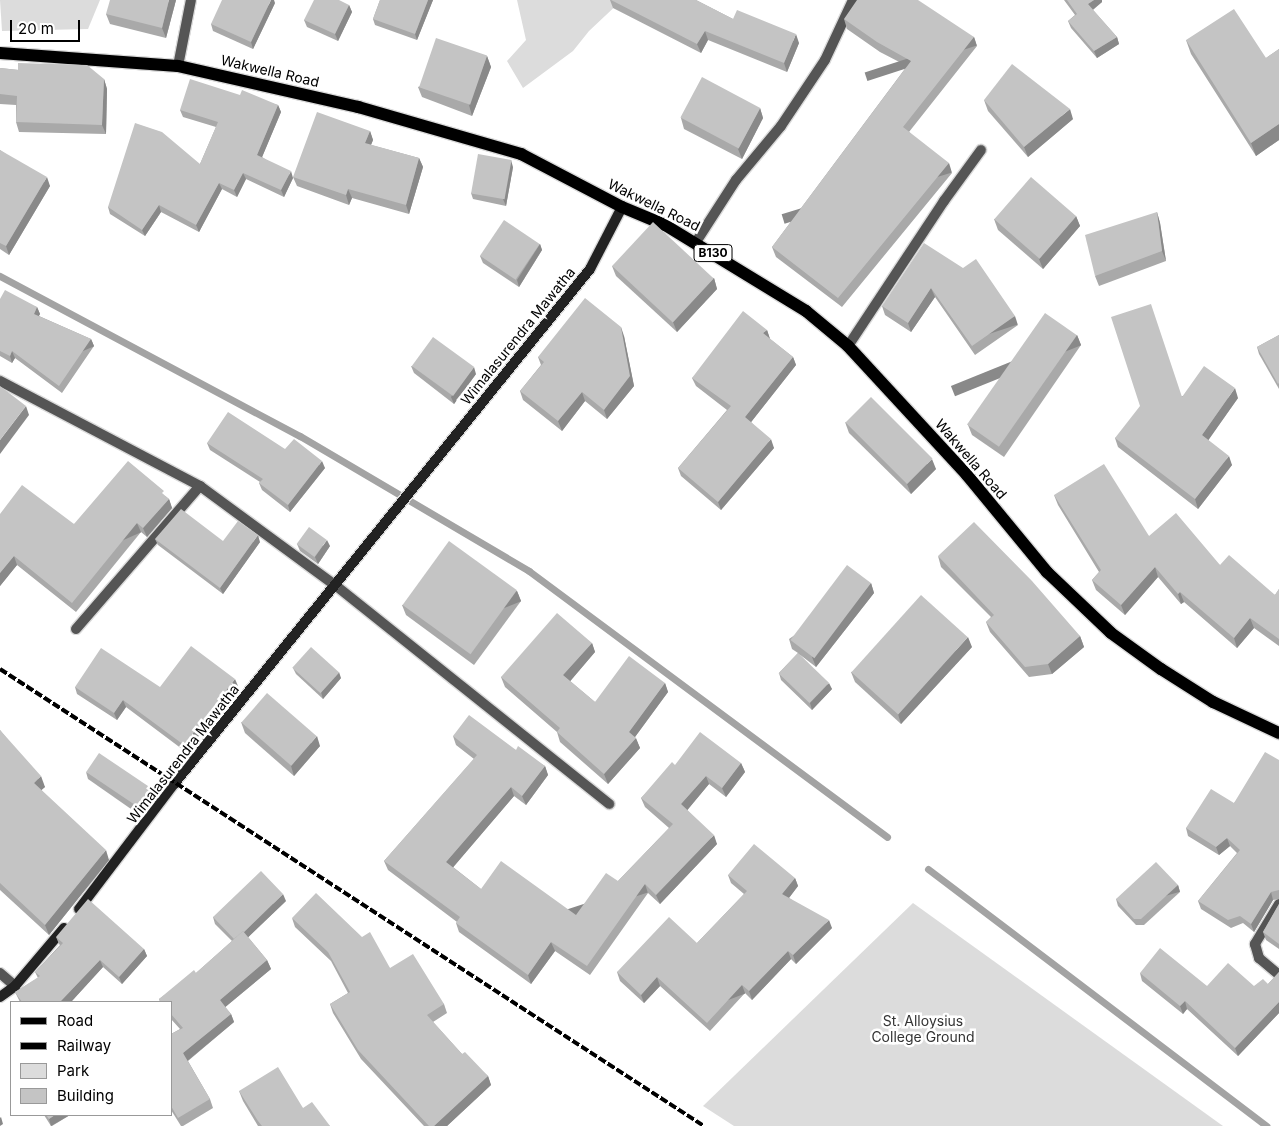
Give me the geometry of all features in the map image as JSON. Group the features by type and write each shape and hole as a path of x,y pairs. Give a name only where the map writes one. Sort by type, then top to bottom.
{"main road":[{"name":"Wakwella Road","path":"0,53 178,66 358,107 521,154 622,207 665,225 696,242 806,311 848,346 967,475 1048,572 1111,633 1161,669 1213,702 1279,733"}],"street":[{"path":"178,66 191,0"},
{"path":"696,242 736,180 781,126 825,60 853,0"},
{"path":"848,346 944,200 981,150"},
{"name":"Wimalasurendra Mawatha","path":"0,997 15,986 101,884 174,784 590,269 622,207"},
{"path":"0,381 200,486 335,585 609,804"},
{"path":"76,629 200,486"},
{"path":"1279,904 1255,944 1259,958 1279,976"},
{"path":"0,973 15,986"}],"green space":[{"path":"0,0 100,0 88,29 2,31"},
{"path":"517,0 622,0 589,31 573,51 523,88 507,61 526,40"},
{"name":"St. Alloysius College Ground","path":"913,903 1223,1126 734,1126 703,1106"}],"building":[{"path":"110,0 169,0 162,28 106,14"},
{"path":"222,0 271,0 251,42 211,24"},
{"path":"314,0 339,0 349,5 335,34 304,20"},
{"path":"380,0 428,0 415,34 373,19"},
{"path":"611,0 696,0 733,19 737,10 796,34 784,63 705,31 697,44"},
{"path":"857,0 918,0 974,37 903,127 949,163 838,298 772,247 911,61 877,42 844,19"},
{"path":"1067,0 1094,0 1088,4 1117,37 1094,51 1068,21 1077,14"},
{"path":"1234,9 1266,58 1279,49 1279,124 1251,143 1186,40"},
{"path":"436,38 487,56 470,105 419,87"},
{"path":"18,63 87,65 104,79 102,125 16,122 17,96 0,94 0,68 18,70"},
{"path":"1012,64 1070,109 1024,147 984,100"},
{"path":"702,77 760,108 739,149 680,118"},
{"path":"190,79 240,95 242,90 278,105 257,155 291,171 281,190 243,173 234,190 219,183 196,225 159,205 142,230 108,207 135,123 162,132 200,164 218,122 180,110"},
{"path":"317,112 370,131 365,143 419,158 406,205 348,189 346,195 293,177"},
{"path":"0,150 47,177 6,246 0,243"},
{"path":"478,154 511,160 505,199 471,193"},
{"path":"1031,177 1076,216 1040,259 994,219"},
{"path":"1157,212 1162,251 1095,276 1085,235"},
{"path":"504,220 540,244 516,280 480,256"},
{"path":"653,222 714,279 673,322 612,266"},
{"path":"924,243 963,268 976,259 1015,316 972,346 931,288 908,323 882,306"},
{"path":"5,290 37,307 34,314 91,339 59,386 12,351 10,356 0,351 0,299"},
{"path":"585,298 621,327 630,376 604,410 582,392 558,421 520,391 544,362 538,357"},
{"path":"1151,304 1182,397 1204,366 1235,388 1202,435 1229,456 1195,499 1115,438 1140,406 1111,317"},
{"path":"743,311 767,330 763,333 793,357 745,417 771,439 718,502 678,468 731,406 692,378"},
{"path":"1045,313 1077,335 999,447 967,424"},
{"path":"1279,335 1279,383 1278,384 1257,347"},
{"path":"433,337 474,367 453,396 412,366"},
{"path":"0,386 26,406 0,440"},
{"path":"871,397 933,459 907,484 846,422"},
{"path":"228,412 285,449 294,439 322,461 288,505 259,483 263,479 207,443"},
{"path":"128,461 164,491 162,493 169,499 143,528 137,523 72,603 14,556 0,573 0,514 22,485 74,524"},
{"path":"1104,464 1149,536 1176,513 1220,565 1229,555 1275,595 1279,589 1279,639 1250,618 1234,638 1180,592 1178,594 1155,567 1121,605 1092,580 1101,570 1054,495"},
{"path":"181,509 223,541 238,521 258,535 220,588 155,539"},
{"path":"974,522 1032,581 1080,636 1048,664 1025,667 986,622 994,615 938,556"},
{"path":"309,527 327,540 314,557 297,544"},
{"path":"449,541 517,590 471,654 403,605"},
{"path":"847,565 871,583 814,658 790,640"},
{"path":"921,595 968,637 898,714 851,672"},
{"path":"557,613 592,643 563,675 595,702 629,656 665,683 629,732 636,738 604,774 557,732 560,728 501,677"},
{"path":"191,646 235,679 184,745 123,700 114,713 75,687 101,648 160,687"},
{"path":"311,647 339,672 321,693 292,668"},
{"path":"798,653 829,683 809,703 779,673"},
{"path":"267,693 317,736 291,766 241,722"},
{"path":"469,715 516,750 518,746 545,766 522,796 511,787 446,862 481,889 501,861 576,915 606,873 618,881 673,824 641,798 672,762 675,765 700,732 741,763 722,788 706,776 681,804 714,835 656,895 645,884 587,966 551,942 528,975 456,923 460,917 384,861 477,755 453,736"},
{"path":"0,730 41,776 34,783 106,850 45,925 0,883"},
{"path":"1265,752 1279,760 1279,890 1271,892 1251,924 1240,916 1228,920 1198,901 1240,850 1227,838 1216,847 1186,828 1211,789 1234,803"},
{"path":"99,753 152,789 139,808 86,772"},
{"path":"754,844 795,878 782,894 829,920 793,955 788,951 749,991 742,985 707,1023 657,977 641,995 617,972 669,917 697,943 747,891 728,875"},
{"path":"1156,862 1178,885 1141,919 1134,919 1116,899"},
{"path":"261,871 283,894 244,932 234,939 213,917"},
{"path":"316,893 362,937 370,932 390,968 413,954 444,1004 427,1015 462,1054 465,1052 488,1076 434,1126 429,1126 358,1050 330,1004 350,992 328,952 292,918"},
{"path":"88,899 144,949 119,977 100,960 61,1001 21,1001 15,992 40,976 35,972 63,943 56,937"},
{"path":"1279,904 1279,944 1263,932"},
{"path":"243,931 267,960 220,1000 231,1014 183,1053 210,1099 178,1118 172,1108 172,1034 183,1028 172,1015 172,1001 160,1001 159,999 194,970 196,973"},
{"path":"1160,948 1207,986 1228,963 1254,986 1263,979 1268,984 1279,972 1279,1002 1235,1048 1185,1001 1180,1006 1140,973"},
{"path":"278,1067 303,1108 312,1102 330,1126 262,1126 239,1091"}],"waterway":[{"path":"0,276 300,436 529,571 887,837"},
{"path":"928,869 1267,1126"}],"railway":[{"path":"0,669 704,1126"}]}
